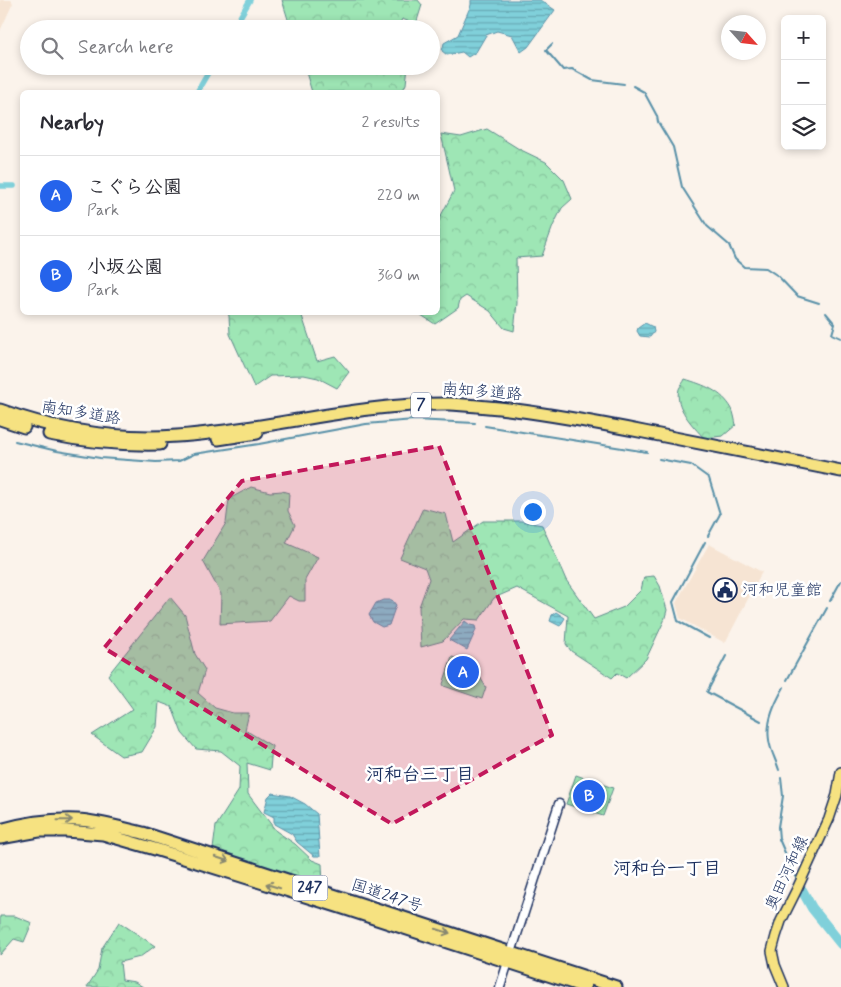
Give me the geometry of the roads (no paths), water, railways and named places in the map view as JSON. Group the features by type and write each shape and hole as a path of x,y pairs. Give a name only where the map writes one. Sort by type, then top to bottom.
{"highway":[{"name":"南知多道路","path":"0,410 50,426 75,431 158,437 202,434 381,407 449,404 478,406 610,425 841,471"},
{"name":"南知多道路","path":"0,419 49,434 78,440 140,445 206,440 350,418 424,412 475,413 539,420 841,479"},
{"name":"国道247号","path":"0,830 48,821 79,820 143,833 378,910 585,987"},
{"name":"国道247号","path":"0,838 39,831 103,834 510,958 616,987"}],"main road":[{"name":"奥田河和線","path":"784,987 775,965 772,950 781,921 829,819 837,795 841,772"}],"street":[{"path":"500,987 560,804"}],"water":[{"path":"471,0 540,0 555,10 528,47 521,52 512,35 497,31 486,35 476,52 468,57 462,52 447,55 442,51 444,43 458,35 471,5"},
{"path":"645,323 653,327 654,332 650,337 640,336 637,331"},
{"path":"383,600 392,600 396,605 389,625 382,627 373,622 369,615 376,603"},
{"path":"556,612 565,618 560,626 550,621 552,615"},
{"path":"465,621 475,626 476,630 467,650 449,640"},
{"path":"272,793 290,796 305,804 317,814 320,856 314,856 297,842 292,834 274,824 274,817 264,812 268,797"}],"waterway":[{"path":"238,20 250,0"},
{"path":"552,44 546,50 563,70 572,69 592,80 624,84"},
{"path":"198,90 207,75"},
{"path":"633,86 644,92 657,116 658,122 673,147 682,187 707,226 729,245 735,259 744,267 766,268 778,276 797,296 819,303"},
{"path":"0,186 14,186"},
{"path":"826,313 835,324 832,334 841,338"},
{"path":"15,441 57,451 100,458 156,462 179,461 194,454 366,424 414,420 475,423"},
{"path":"485,426 647,452"},
{"path":"659,459 691,465 709,478 720,514 708,536"},
{"path":"705,542 673,602 678,621 709,638"},
{"path":"830,601 841,581"},
{"path":"787,680 827,608"},
{"path":"726,656 707,692 761,721"},
{"path":"779,770 768,733 770,719 784,687"},
{"path":"781,778 783,796 778,827 779,839 796,878"},
{"path":"802,890 812,908 841,944"}],"place":[{"name":"河和児童館","path":"725,590"},
{"name":"こぐら公園","path":"463,672"},
{"name":"小坂公園","path":"589,796"}],"district":[{"name":"河和台三丁目","path":"420,775"},
{"name":"河和台一丁目","path":"667,869"}]}
